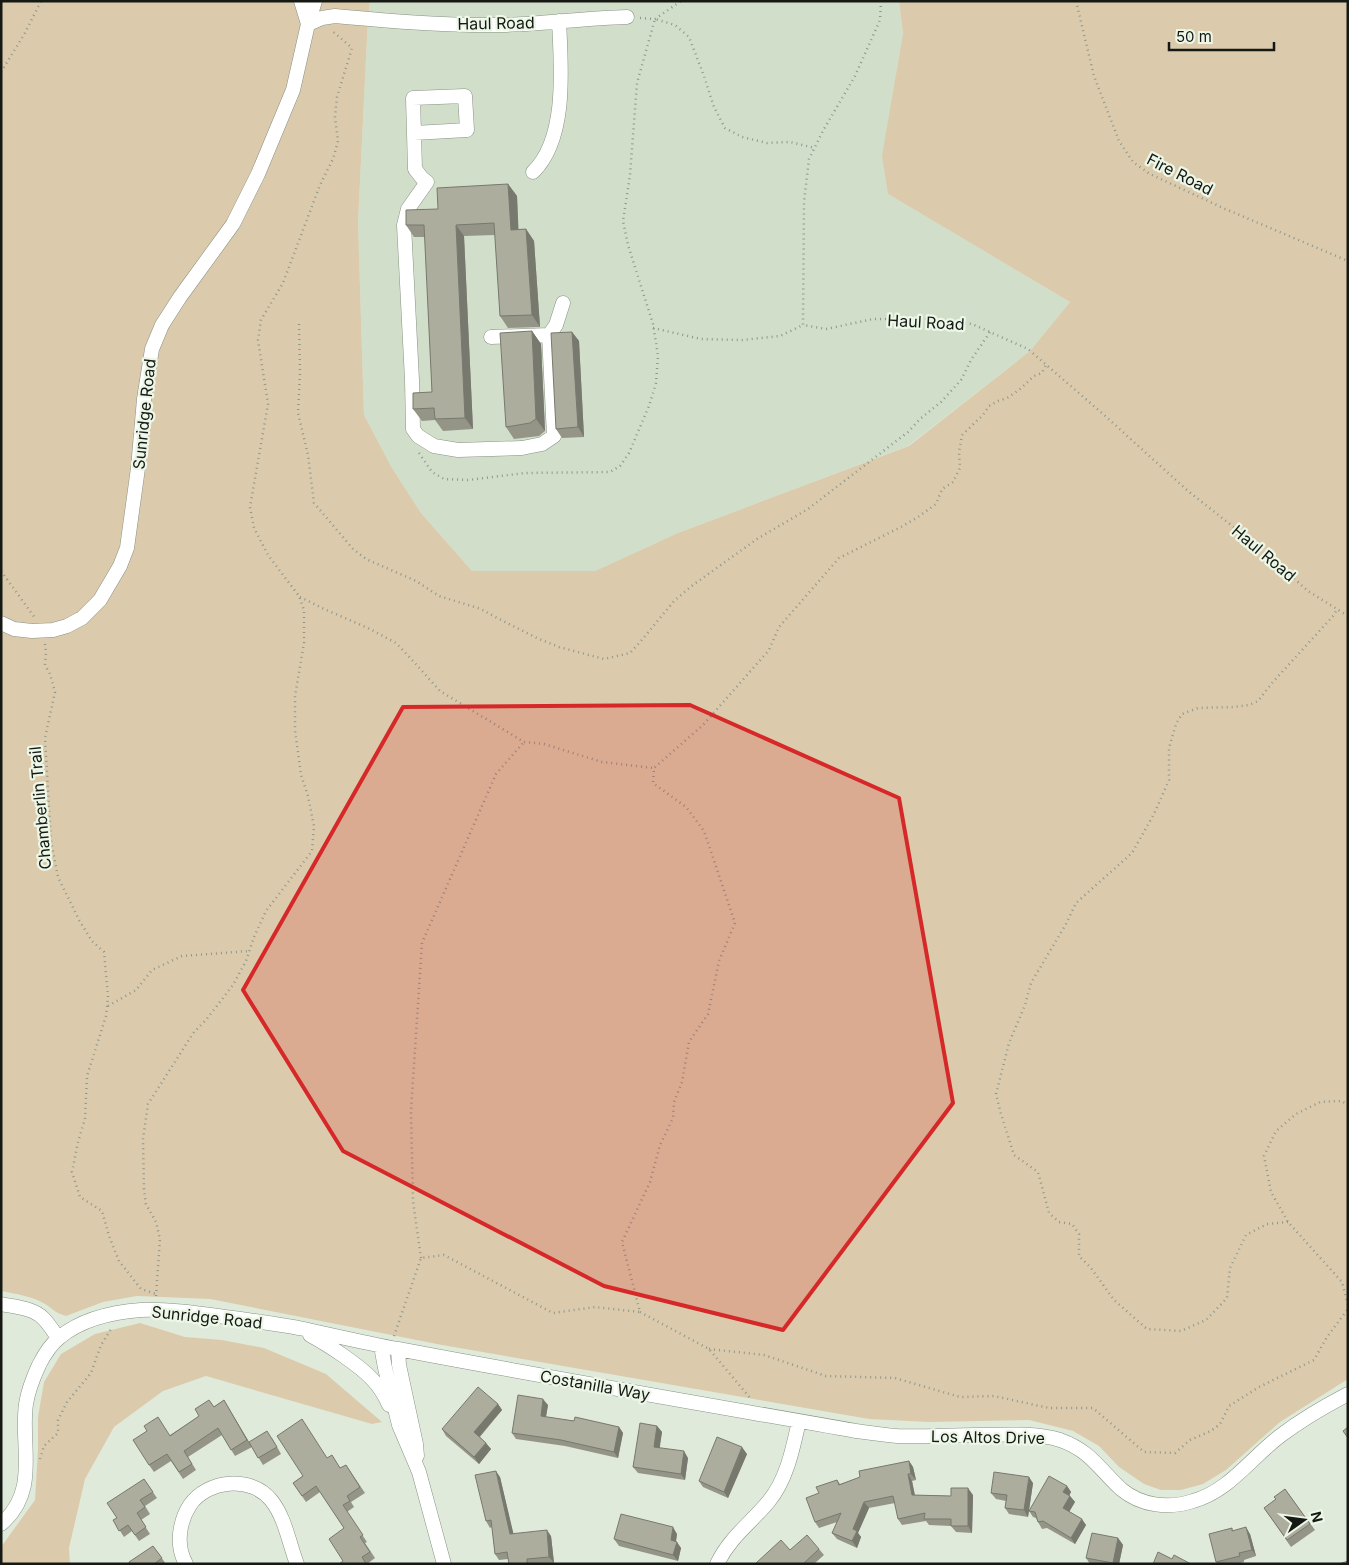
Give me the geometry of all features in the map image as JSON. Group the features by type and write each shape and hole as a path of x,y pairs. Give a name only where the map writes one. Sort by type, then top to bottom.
{"street":[{"path":"301,1 313,22"},
{"name":"Sunridge Road","path":"1,623 14,629 53,630 67,626 82,618 100,600 120,566 127,548 138,468 144,399 152,349 162,325 180,297 233,224 258,174 293,90 313,22 315,1"},
{"name":"Haul Road","path":"313,22 335,16 502,25 627,17"},
{"path":"533,172 540,165 558,120 562,82 558,21"},
{"path":"414,133 467,130 465,96 412,98 416,169 427,182 408,209 404,225 413,429 418,436 434,446 458,450 522,448 542,444 554,436 549,335 556,325 563,303"},
{"path":"491,337 549,335"},
{"path":"1,1304 34,1312 43,1318 58,1338"},
{"name":"Sunridge Road","path":"1,1524 8,1518 16,1506 26,1475 26,1405 30,1388 41,1360 58,1338 75,1327 91,1320 120,1313 155,1310 201,1313 296,1327 390,1348"},
{"path":"296,1327 322,1341 371,1378 384,1395 419,1472 444,1564"},
{"path":"390,1348 385,1368 399,1425"},
{"path":"390,1348 399,1365 416,1444 419,1472"},
{"name":"Costanilla Way","path":"390,1348 799,1421"},
{"name":"Los Altos Drive","path":"799,1421 896,1436 1012,1435 1046,1437 1071,1445 1084,1452 1095,1460 1122,1490 1133,1497 1163,1505 1192,1502 1220,1489 1280,1437 1308,1417 1348,1394"},
{"path":"717,1564 731,1540 770,1499 782,1479 793,1451 799,1421"},
{"path":"186,1564 182,1557 180,1540 184,1515 190,1505 198,1496 216,1486 241,1484 259,1490 270,1498 278,1510 297,1564"}],"path":[{"path":"1,72 25,33 41,1"},
{"path":"416,449 432,472 444,479 468,480 525,473 610,472 620,466 629,453 650,406 656,383 658,356 653,328 628,245 623,221 630,175 636,84 655,19 680,1"},
{"path":"653,328 701,339 742,340 780,336 803,325 804,202 809,159 855,76 880,20 881,1"},
{"name":"Fire Road","path":"1076,1 1094,76 1119,141 1133,162 1150,174 1223,208 1348,261"},
{"path":"627,17 655,19 675,25 690,37 714,107 725,128 742,137 759,141 790,142 814,148"},
{"path":"155,1310 160,1239 156,1222 146,1204 144,1190 143,1139 148,1104 194,1032 233,985 246,960 266,911 312,851 314,826 308,796 301,775 295,730 296,696 304,643 304,610 299,596 268,555 254,528 250,507 268,404 258,340 260,320 284,283 320,185 333,159 338,141 335,117 337,97 352,48 313,22"},
{"name":"Haul Road","path":"803,325 826,329 873,319 928,318 972,324 1028,349 1188,491 1260,548 1308,591 1348,616"},
{"path":"299,324 300,373 298,413 308,455 314,503 353,550 366,559 416,581 439,596 481,609 537,638 559,647 604,659 630,653 674,601 693,585 757,539 808,509 908,432 920,419 941,402 961,380 971,360 990,332"},
{"path":"640,1312 622,1242 650,1182 660,1145 673,1118 674,1102 682,1082 689,1042 708,1014 719,961 735,923 704,831 686,807 653,783 654,768 703,725 768,650 779,627 839,558 901,527 936,504 942,489 953,482 960,468 959,452 962,435 983,415 989,406 1019,390 1034,376 1042,373 1046,365"},
{"path":"1,571 43,630"},
{"path":"299,596 324,610 368,628 396,644 440,691 524,742 544,744 602,762 654,768"},
{"path":"1288,1222 1267,1224 1246,1236 1230,1268 1226,1298 1206,1320 1181,1332 1147,1329 1114,1300 1091,1268 1079,1256 1079,1234 1072,1224 1059,1222 1049,1213 1038,1172 1014,1155 996,1094 1009,1043 1025,1005 1031,983 1066,924 1076,903 1132,854 1154,814 1169,780 1169,748 1176,724 1182,714 1198,708 1233,707 1249,705 1258,701 1334,615 1337,609"},
{"name":"Chamberlin Trail","path":"43,630 46,653 45,665 50,674 55,692 45,738 51,841 58,877 79,920 92,941 104,952 108,997 106,1016 87,1076 85,1119 72,1172 80,1197 102,1211 108,1236 119,1261 141,1289 156,1294"},
{"path":"390,1348 421,1258 413,1201 411,1111 422,944 496,774 524,742"},
{"path":"107,1006 136,990 152,970 182,956 249,951"},
{"path":"1348,1106 1342,1101 1320,1102 1296,1114 1276,1131 1264,1156 1271,1192 1288,1222 1342,1282 1348,1305"},
{"path":"421,1258 444,1255 554,1313 595,1307 640,1312 708,1349 764,1415"},
{"path":"708,1349 764,1355 826,1376 895,1378 960,1397 994,1396 1049,1408 1093,1408 1144,1452 1175,1453 1190,1440 1211,1431 1220,1424 1229,1406 1259,1387 1314,1360 1348,1309"},
{"path":"39,1461 44,1446 58,1433 58,1420 67,1402 91,1373 101,1345 120,1313"}],"highlighted area":[{"path":"690,705 899,798 953,1103 783,1330 604,1286 343,1151 243,990 403,707"}],"shaded area":[{"path":"1,1 370,1 358,222 364,415 392,468 421,513 472,571 595,571 678,533 909,446 1030,351 1070,302 888,194 882,156 903,33 899,1 1348,1 1348,1379 1280,1422 1226,1470 1203,1484 1181,1490 1161,1490 1144,1484 1119,1467 1099,1446 1073,1431 1029,1420 929,1422 869,1419 442,1345 210,1299 137,1296 103,1302 66,1316 35,1299 1,1291"},
{"path":"370,1 899,1 903,33 896,74 888,194 1070,302 1030,351 908,446 678,533 595,571 472,571 421,513 392,468 364,415 358,222"},
{"path":"140,1323 185,1337 222,1340 264,1348 326,1374 382,1422 372,1424 206,1376 163,1391 114,1427 85,1479 69,1548 70,1564 1,1564 1,1547 35,1500 38,1417 44,1382 61,1354 95,1334"}],"building":[{"path":"508,184 511,230 526,229 532,315 500,316 494,223 456,225 465,418 435,419 434,408 413,409 413,393 432,392 424,225 406,225 406,210 438,209 437,188"},
{"path":"532,331 536,419 530,423 506,427 500,333"},
{"path":"572,332 578,427 556,429 551,333"},
{"path":"478,1387 498,1404 474,1432 486,1443 474,1457 442,1429"},
{"path":"518,1395 543,1399 541,1416 574,1421 575,1417 619,1427 614,1452 561,1440 512,1433"},
{"path":"209,1400 214,1407 224,1400 247,1440 231,1450 218,1428 184,1451 192,1464 179,1472 167,1454 149,1465 133,1440 147,1431 144,1426 158,1417 170,1436 199,1416 195,1409"},
{"path":"302,1419 327,1458 332,1455 340,1468 346,1465 360,1487 347,1496 350,1501 343,1505 363,1535 360,1537 370,1552 362,1557 366,1564 339,1564 343,1561 329,1539 344,1528 316,1486 302,1496 293,1483 303,1476 277,1436"},
{"path":"640,1423 657,1426 654,1447 684,1451 681,1474 633,1467"},
{"path":"1348,1427 1348,1438 1343,1431"},
{"path":"267,1431 277,1447 258,1458 249,1442"},
{"path":"717,1437 742,1447 724,1492 699,1481"},
{"path":"909,1461 911,1474 908,1474 912,1495 951,1496 951,1488 968,1488 968,1526 951,1526 951,1519 924,1519 925,1513 898,1519 893,1496 864,1502 853,1529 857,1531 852,1541 832,1533 841,1513 815,1522 806,1498 819,1493 816,1487 837,1480 839,1485 860,1477 859,1471"},
{"path":"496,1471 510,1534 547,1530 549,1557 527,1559 527,1564 509,1564 507,1552 495,1554 491,1520 486,1521 475,1475"},
{"path":"994,1472 1029,1477 1024,1510 1005,1508 1007,1495 991,1493"},
{"path":"1049,1476 1067,1486 1063,1492 1070,1496 1063,1508 1082,1519 1071,1538 1043,1521 1038,1522 1035,1512 1029,1511"},
{"path":"144,1479 153,1492 140,1500 145,1507 137,1513 146,1527 135,1535 128,1525 119,1531 113,1520 117,1518 107,1503"},
{"path":"1285,1489 1310,1524 1287,1540 1264,1508"},
{"path":"621,1514 673,1527 671,1540 677,1542 673,1555 614,1539"},
{"path":"1246,1527 1252,1550 1239,1553 1240,1556 1216,1562 1209,1534 1232,1528 1232,1531"},
{"path":"1092,1533 1118,1538 1113,1563 1086,1558"},
{"path":"807,1535 819,1549 803,1564 755,1564 781,1540 790,1550"},
{"path":"153,1546 162,1558 154,1564 130,1564 129,1562"},
{"path":"1158,1552 1172,1559 1174,1555 1191,1564 1153,1564"}]}
